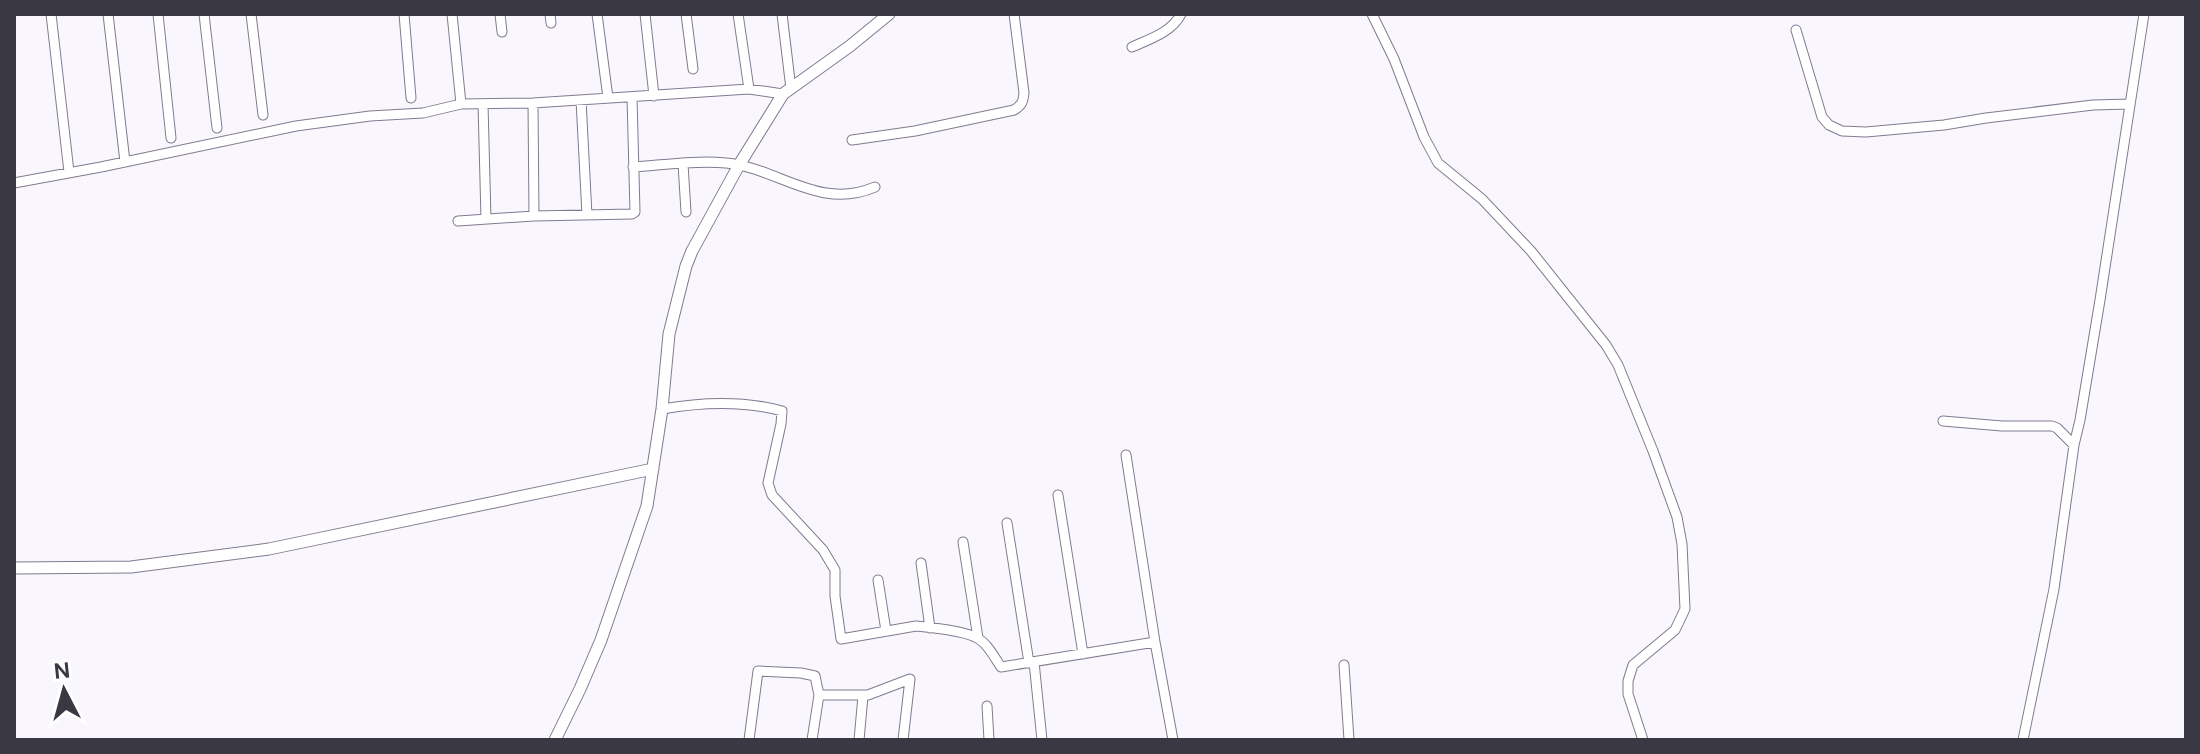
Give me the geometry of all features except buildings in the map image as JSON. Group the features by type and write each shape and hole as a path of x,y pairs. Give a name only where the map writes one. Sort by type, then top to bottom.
{"street":[{"path":"51,14 69,172"},
{"path":"108,14 125,162"},
{"path":"158,14 171,138"},
{"path":"204,14 217,128"},
{"path":"251,14 263,115"},
{"path":"404,14 411,98"},
{"path":"452,14 461,104"},
{"path":"500,14 502,32"},
{"path":"597,14 608,98"},
{"path":"645,14 654,96"},
{"path":"686,14 693,69"},
{"path":"738,14 749,89"},
{"path":"782,14 787,91"},
{"path":"555,740 601,640 647,506 662,409 669,334 692,251 739,165 787,91 889,14"},
{"path":"852,140 915,131 1019,107 1024,93 1014,14"},
{"path":"1132,47 1168,30 1181,14"},
{"path":"1372,14 1438,163 1482,199 1531,251 1606,345 1618,365 1653,451 1677,517 1682,544 1685,609 1675,630 1633,665 1628,694 1643,740"},
{"path":"2023,740 2054,589 2074,445 2144,14"},
{"path":"1796,30 1822,117 1829,125 1842,131 1901,130 2093,105 2130,104"},
{"path":"14,183 296,126 370,116 423,113 461,104 533,103 749,89 787,91"},
{"path":"458,221 635,212 632,97"},
{"path":"581,100 587,215"},
{"path":"533,103 534,216"},
{"path":"483,104 486,219"},
{"path":"633,167 723,162 826,194 861,193 875,187"},
{"path":"683,164 686,212"},
{"path":"662,409 729,402 782,411 768,483 772,495 823,550 835,570 841,639 916,626 930,628 978,638 989,648 1001,667 1155,642"},
{"path":"1943,421 2052,426 2074,445"},
{"path":"1126,455 1173,740"},
{"path":"14,568 131,567 269,549 653,469"},
{"path":"1058,495 1083,654"},
{"path":"1007,523 1032,662 1042,740"},
{"path":"963,542 978,638"},
{"path":"921,563 930,628"},
{"path":"878,580 886,631"},
{"path":"1344,665 1349,740"},
{"path":"749,740 758,671 815,676 819,695 812,740"},
{"path":"819,695 863,696 910,679 903,740"},
{"path":"859,740 863,696"},
{"path":"987,706 989,740"}]}
